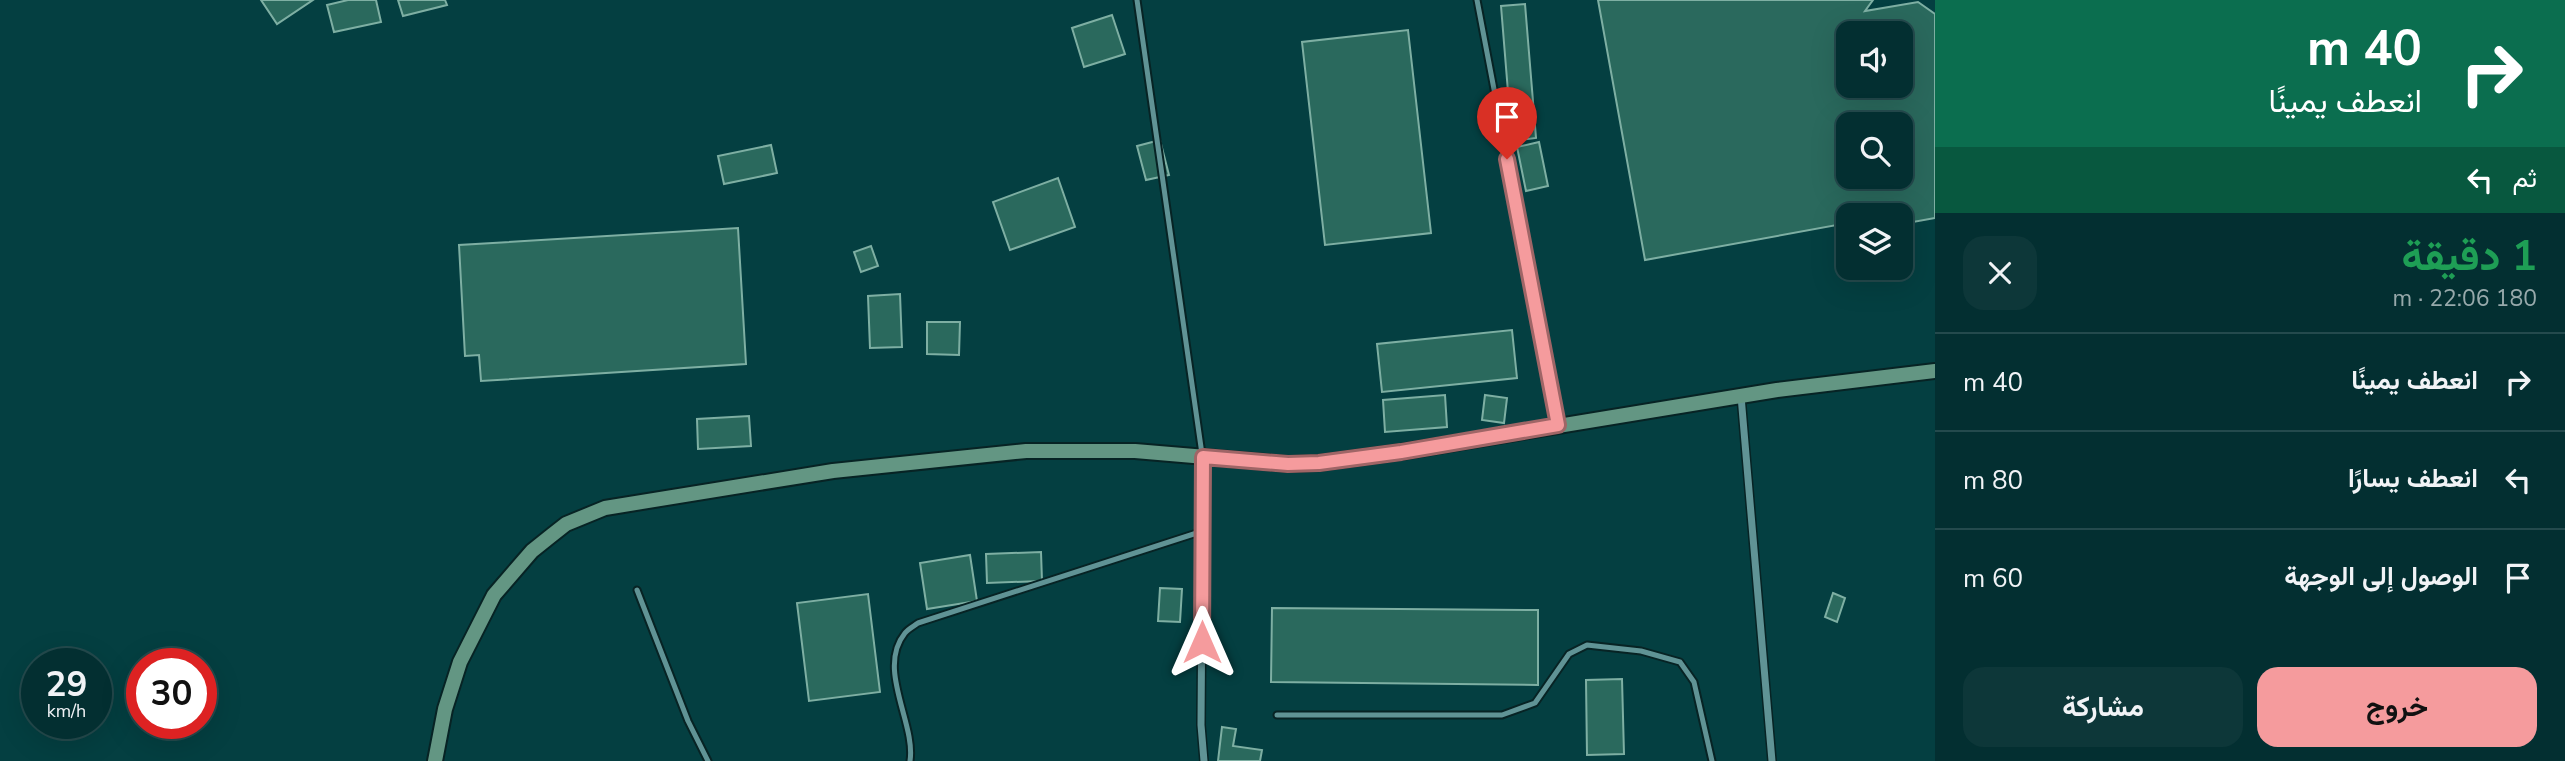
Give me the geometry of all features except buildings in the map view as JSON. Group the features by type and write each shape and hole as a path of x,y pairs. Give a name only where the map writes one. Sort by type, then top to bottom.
{"main road":[{"path":"435,761 445,709 460,662 494,594 532,551 566,524 605,508 832,471 1026,451 1135,451 1288,464 1319,463 1401,452 1741,395 1935,371"}],"street":[{"path":"1741,395 1772,761"},
{"path":"1203,457 1201,725 1204,761"}],"lane":[{"path":"1137,0 1203,457"},
{"path":"1477,0 1558,425"},
{"path":"909,761 912,749 898,694 895,657 904,633 918,623 1203,531"},
{"path":"637,590 688,721 708,761"},
{"path":"1277,715 1502,715 1535,703 1569,654 1587,645 1641,651 1680,662 1694,681 1712,761"}],"route":[{"path":"1202,642 1203,457 1288,464 1319,463 1558,425 1507,159"}]}
